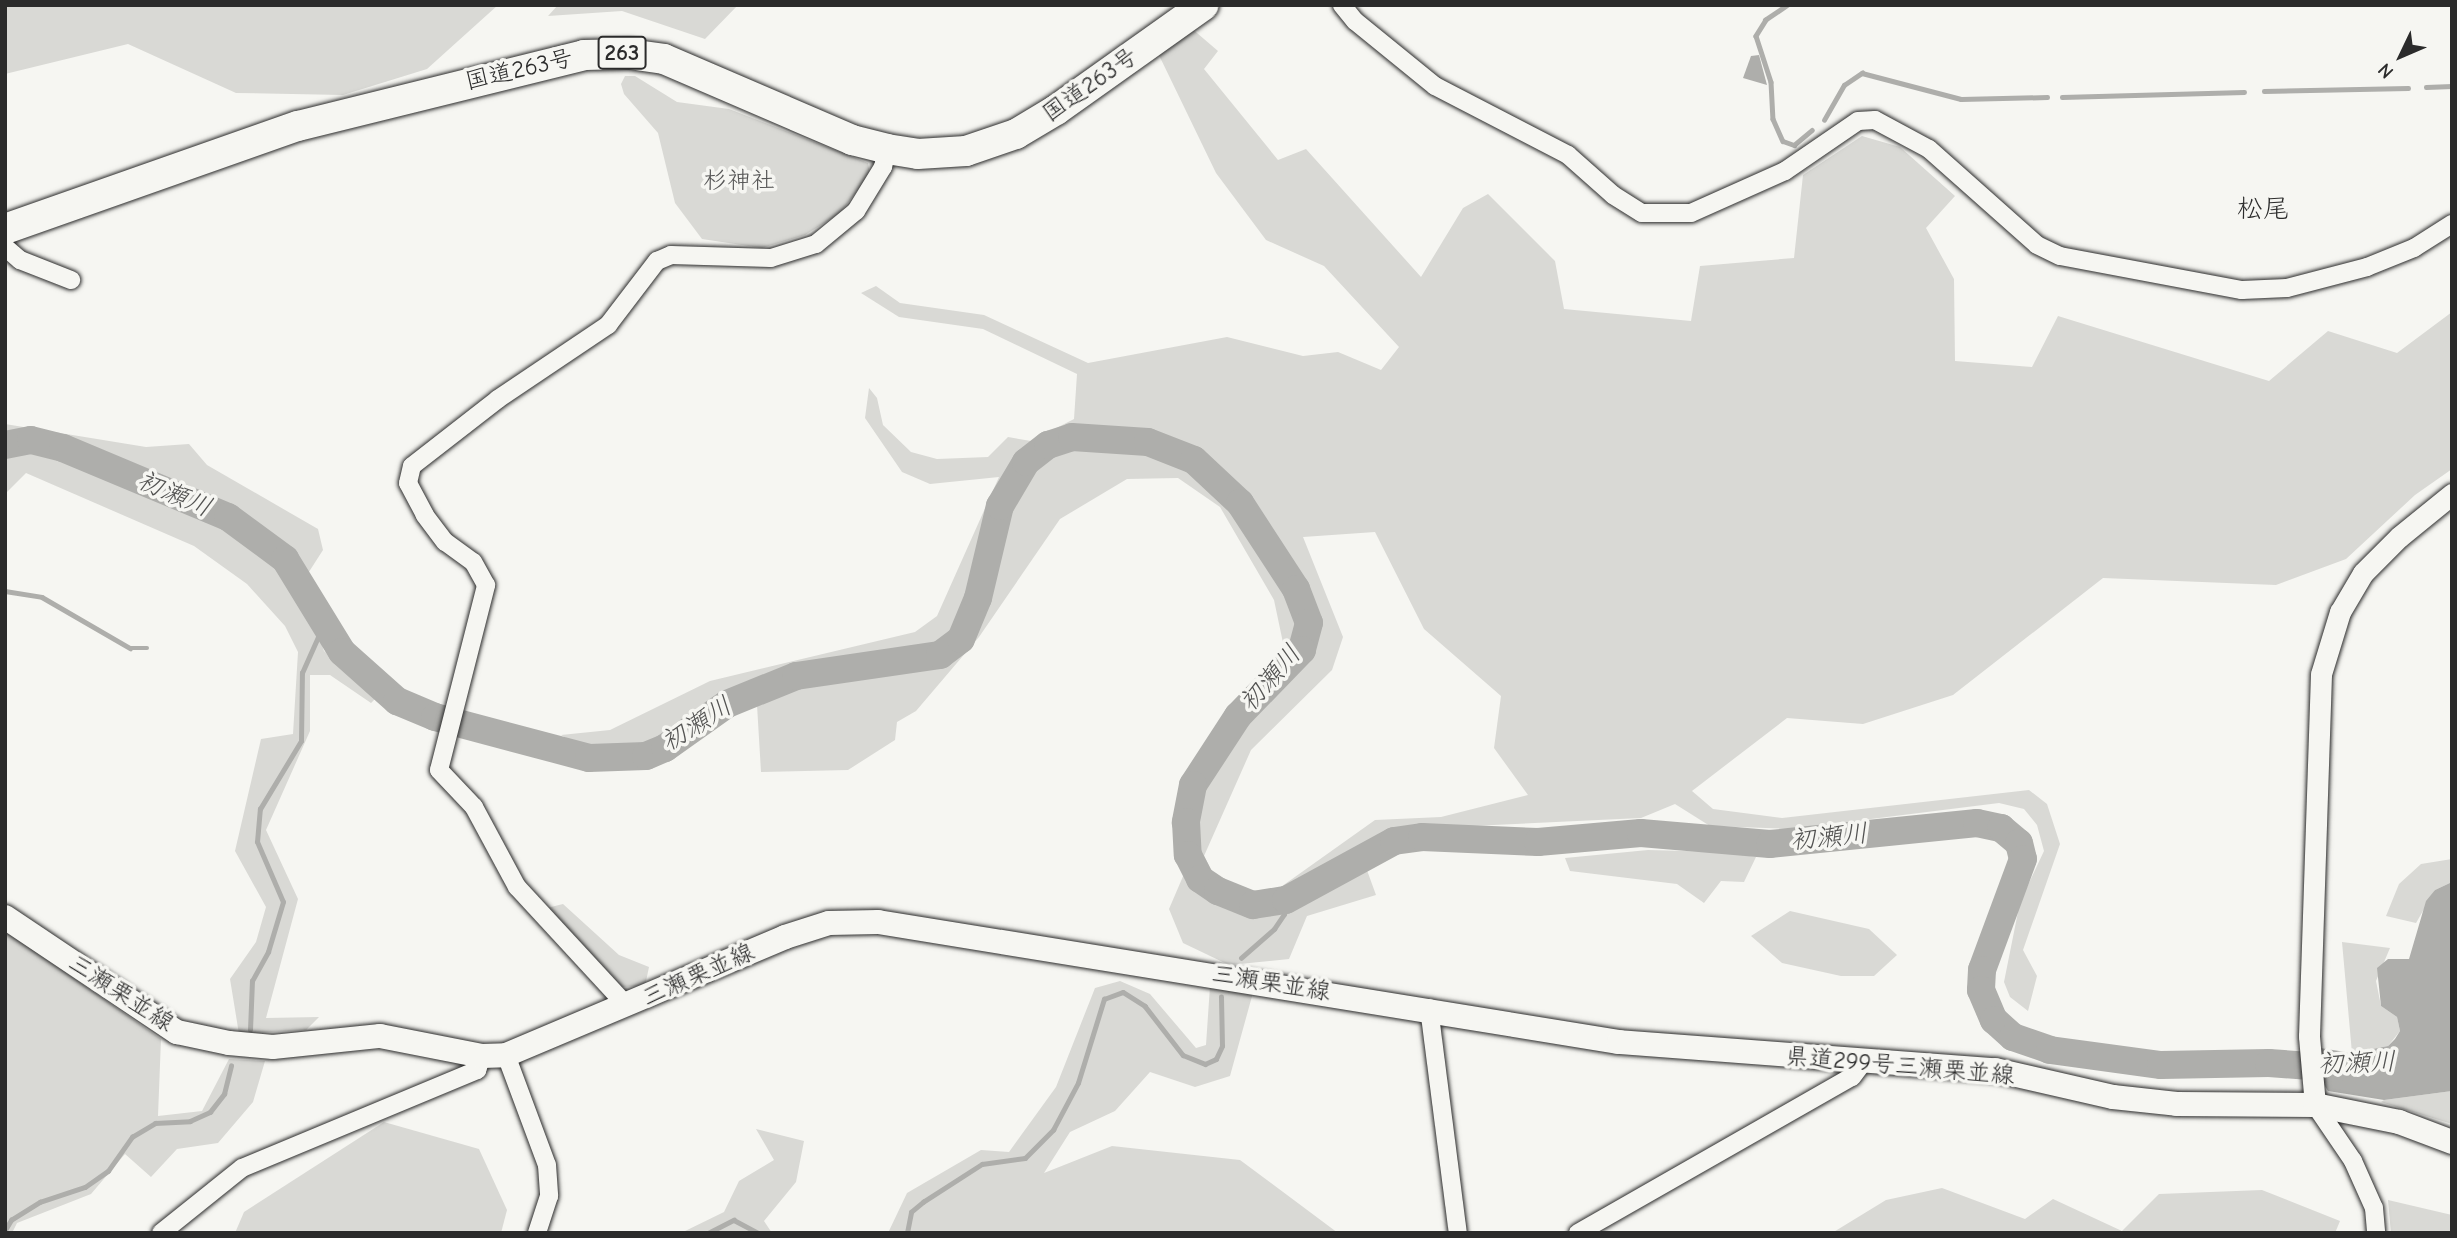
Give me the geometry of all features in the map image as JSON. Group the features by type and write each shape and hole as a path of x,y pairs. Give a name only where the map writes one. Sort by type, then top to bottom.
{"highway":[{"name":"国道263号","path":"5,229 298,127 584,55 610,53 664,60 852,140 887,149 918,153 966,151 1016,134 1204,5"}],"main road":[{"name":"三瀬栗並線","path":"5,917 177,1032 273,1046 380,1035 494,1055 627,1006 785,937 830,923 878,922 1429,1008"},
{"name":"県道299号三瀬栗並線","path":"1429,1008 1619,1042 1995,1070 2113,1097 2164,1102 2313,1102 2399,1122 2452,1142"}],"street":[{"path":"1342,5 1355,21 1435,86 1568,155 1613,195 1642,212 1691,213 1785,171 1858,121 1875,120 1929,149 2036,245 2060,256 2242,290 2287,288 2367,267 2414,248 2452,224"},
{"path":"627,1006 517,887 474,807 439,770 486,584 473,562 445,542 425,515 408,483 411,466 498,399 608,325 657,261 671,255 771,258 816,244 856,211 883,167 887,149"},
{"path":"5,247 20,261 71,279"},
{"path":"2376,1233 2374,1208 2353,1161 2313,1102 2309,1035 2320,674 2340,612 2364,573 2399,537 2452,494"},
{"path":"1429,1008 1458,1233"},
{"path":"161,1233 242,1168 477,1070 494,1055 547,1165 549,1196 537,1233"},
{"path":"1578,1233 1852,1077 1865,1060"}],"green space":[{"path":"5,5 498,5 427,69 343,95 236,93 128,44 5,74"},
{"path":"558,5 738,5 705,39 622,11 548,16"},
{"path":"1190,27 1218,51 1204,69 1278,160 1306,149 1421,277 1463,208 1488,194 1555,261 1564,309 1691,321 1700,266 1794,258 1803,175 1862,136 1900,147 1955,196 1926,228 1954,279 1955,361 2032,367 2058,316 2269,381 2328,331 2397,353 2452,312 2452,469 2415,495 2346,559 2276,585 2103,578 1953,695 1863,724 1787,718 1692,791 1713,809 1782,818 2029,790 2047,804 2060,844 2023,950 2037,976 2028,1011 2010,997 2004,982 2020,902 2044,851 2037,825 2024,809 1999,803 1791,829 1710,826 1675,804 1641,818 1386,830 1360,851 1376,895 1307,916 1289,959 1229,965 1183,943 1169,909 1187,867 1196,768 1286,657 1274,600 1220,507 1178,478 1127,479 1060,519 979,637 916,711 897,722 895,740 848,770 761,772 757,705 747,688 686,716 644,749 589,751 561,735 610,730 710,681 915,632 937,616 999,477 930,484 902,472 865,418 869,388 877,398 883,425 911,452 937,459 988,457 1008,437 1031,441 1074,419 1077,374 983,329 899,317 861,293 876,286 900,303 984,315 1088,363 1227,337 1303,356 1338,352 1381,370 1399,347 1324,266 1266,240 1216,173 1156,49","holes":["1375,532 1424,629 1501,696 1494,748 1528,795 1441,817 1375,820 1278,889 1245,891 1214,875 1204,856 1251,750 1332,670 1343,637 1303,537"]},
{"name":"杉神社","path":"625,76 635,76 677,102 729,109 868,163 870,174 840,213 805,235 762,248 702,239 675,203 658,133 624,94 621,84"},
{"path":"5,424 146,447 189,444 207,465 318,529 323,550 296,592 313,619 324,651 376,698 371,703 330,675 310,675 310,731 266,830 298,899 266,1018 319,1017 306,1030 239,1034 230,979 256,942 266,907 235,851 261,739 293,734 298,652 285,626 247,584 194,546 26,473 5,494"},
{"path":"1648,850 1724,852 1756,857 1744,882 1721,881 1704,903 1677,884 1570,871 1565,858"},
{"path":"2452,859 2452,882 2435,890 2416,923 2386,916 2399,884 2421,864"},
{"path":"563,904 619,955 649,967 645,986 620,987 547,908"},
{"path":"1790,911 1869,929 1897,955 1874,976 1841,976 1782,963 1751,936"},
{"path":"5,930 161,1039 158,1116 202,1111 229,1059 265,1061 253,1102 218,1143 177,1149 151,1177 125,1154 91,1194 17,1223 12,1233 5,1233"},
{"path":"2342,942 2390,948 2376,981 2381,1006 2397,1017 2400,1031 2388,1046 2352,1053"},
{"path":"1120,981 1150,994 1196,1048 1206,1045 1210,986 1254,989 1230,1076 1195,1087 1150,1072 1115,1111 1070,1132 1044,1173 1112,1146 1240,1160 1338,1233 888,1233 907,1193 981,1150 1009,1152 1056,1087 1095,988"},
{"path":"2452,1091 2452,1124 2381,1102 2384,1100"},
{"path":"384,1122 479,1149 507,1210 501,1233 235,1233 244,1212"},
{"path":"756,1129 804,1141 796,1182 764,1221 772,1233 681,1233 724,1212 739,1181 774,1160"},
{"path":"1942,1188 2025,1219 2053,1199 2122,1231 2159,1194 2262,1190 2340,1221 2335,1233 1832,1233 1886,1200"},
{"path":"2388,1200 2452,1215 2452,1233 2391,1233"}],"water":[{"path":"1759,55 1767,85 1743,78 1751,56"},
{"path":"2452,882 2452,1091 2384,1100 2328,1091 2323,1083 2320,1048 2352,1053 2388,1046 2400,1031 2397,1017 2381,1006 2377,968 2388,959 2409,959 2426,901 2435,890"}],"waterway":[{"path":"1788,5 1766,20 1756,36 1771,82 1773,119 1783,141 1794,145 1812,130"},
{"path":"1824,120 1844,85 1862,73 1961,99 2047,97"},
{"path":"2426,87 2452,86"},
{"path":"2264,91 2408,88"},
{"path":"2062,97 2244,92"},
{"name":"初瀬川","path":"5,445 31,440 63,448 228,517 285,559 342,652 397,701 435,717 589,758 646,756 665,748 727,704 796,676 940,655 961,639 978,598 1000,506 1026,462 1048,445 1072,437 1148,442 1194,460 1240,503 1296,589 1309,623 1302,650 1238,716 1193,785 1186,822 1188,855 1200,879 1218,891 1253,905 1286,900 1394,841 1422,837 1538,842 1641,833 1770,844 1977,823 2001,828 2019,843 2023,859 1982,970 1981,990 1994,1020 2013,1037 2050,1050 2161,1065 2269,1063 2337,1068"},
{"path":"5,591 42,597 130,648 147,648"},
{"path":"250,1030 252,981 268,952 283,902 257,842 260,809 301,741 302,673 326,619"},
{"path":"1241,958 1274,929 1284,914 1286,900"},
{"path":"907,1233 911,1212 923,1202 982,1164 1025,1158 1053,1130 1078,1083 1104,999 1123,992 1145,1006 1183,1055 1205,1064 1216,1059 1222,1046 1221,997"},
{"path":"5,1230 11,1220 40,1202 85,1187 108,1171 132,1137 155,1123 190,1121 210,1112 224,1094 231,1066"},
{"path":"708,1233 734,1220 758,1233"}],"district":[{"name":"松尾","path":"2263,210"}]}
